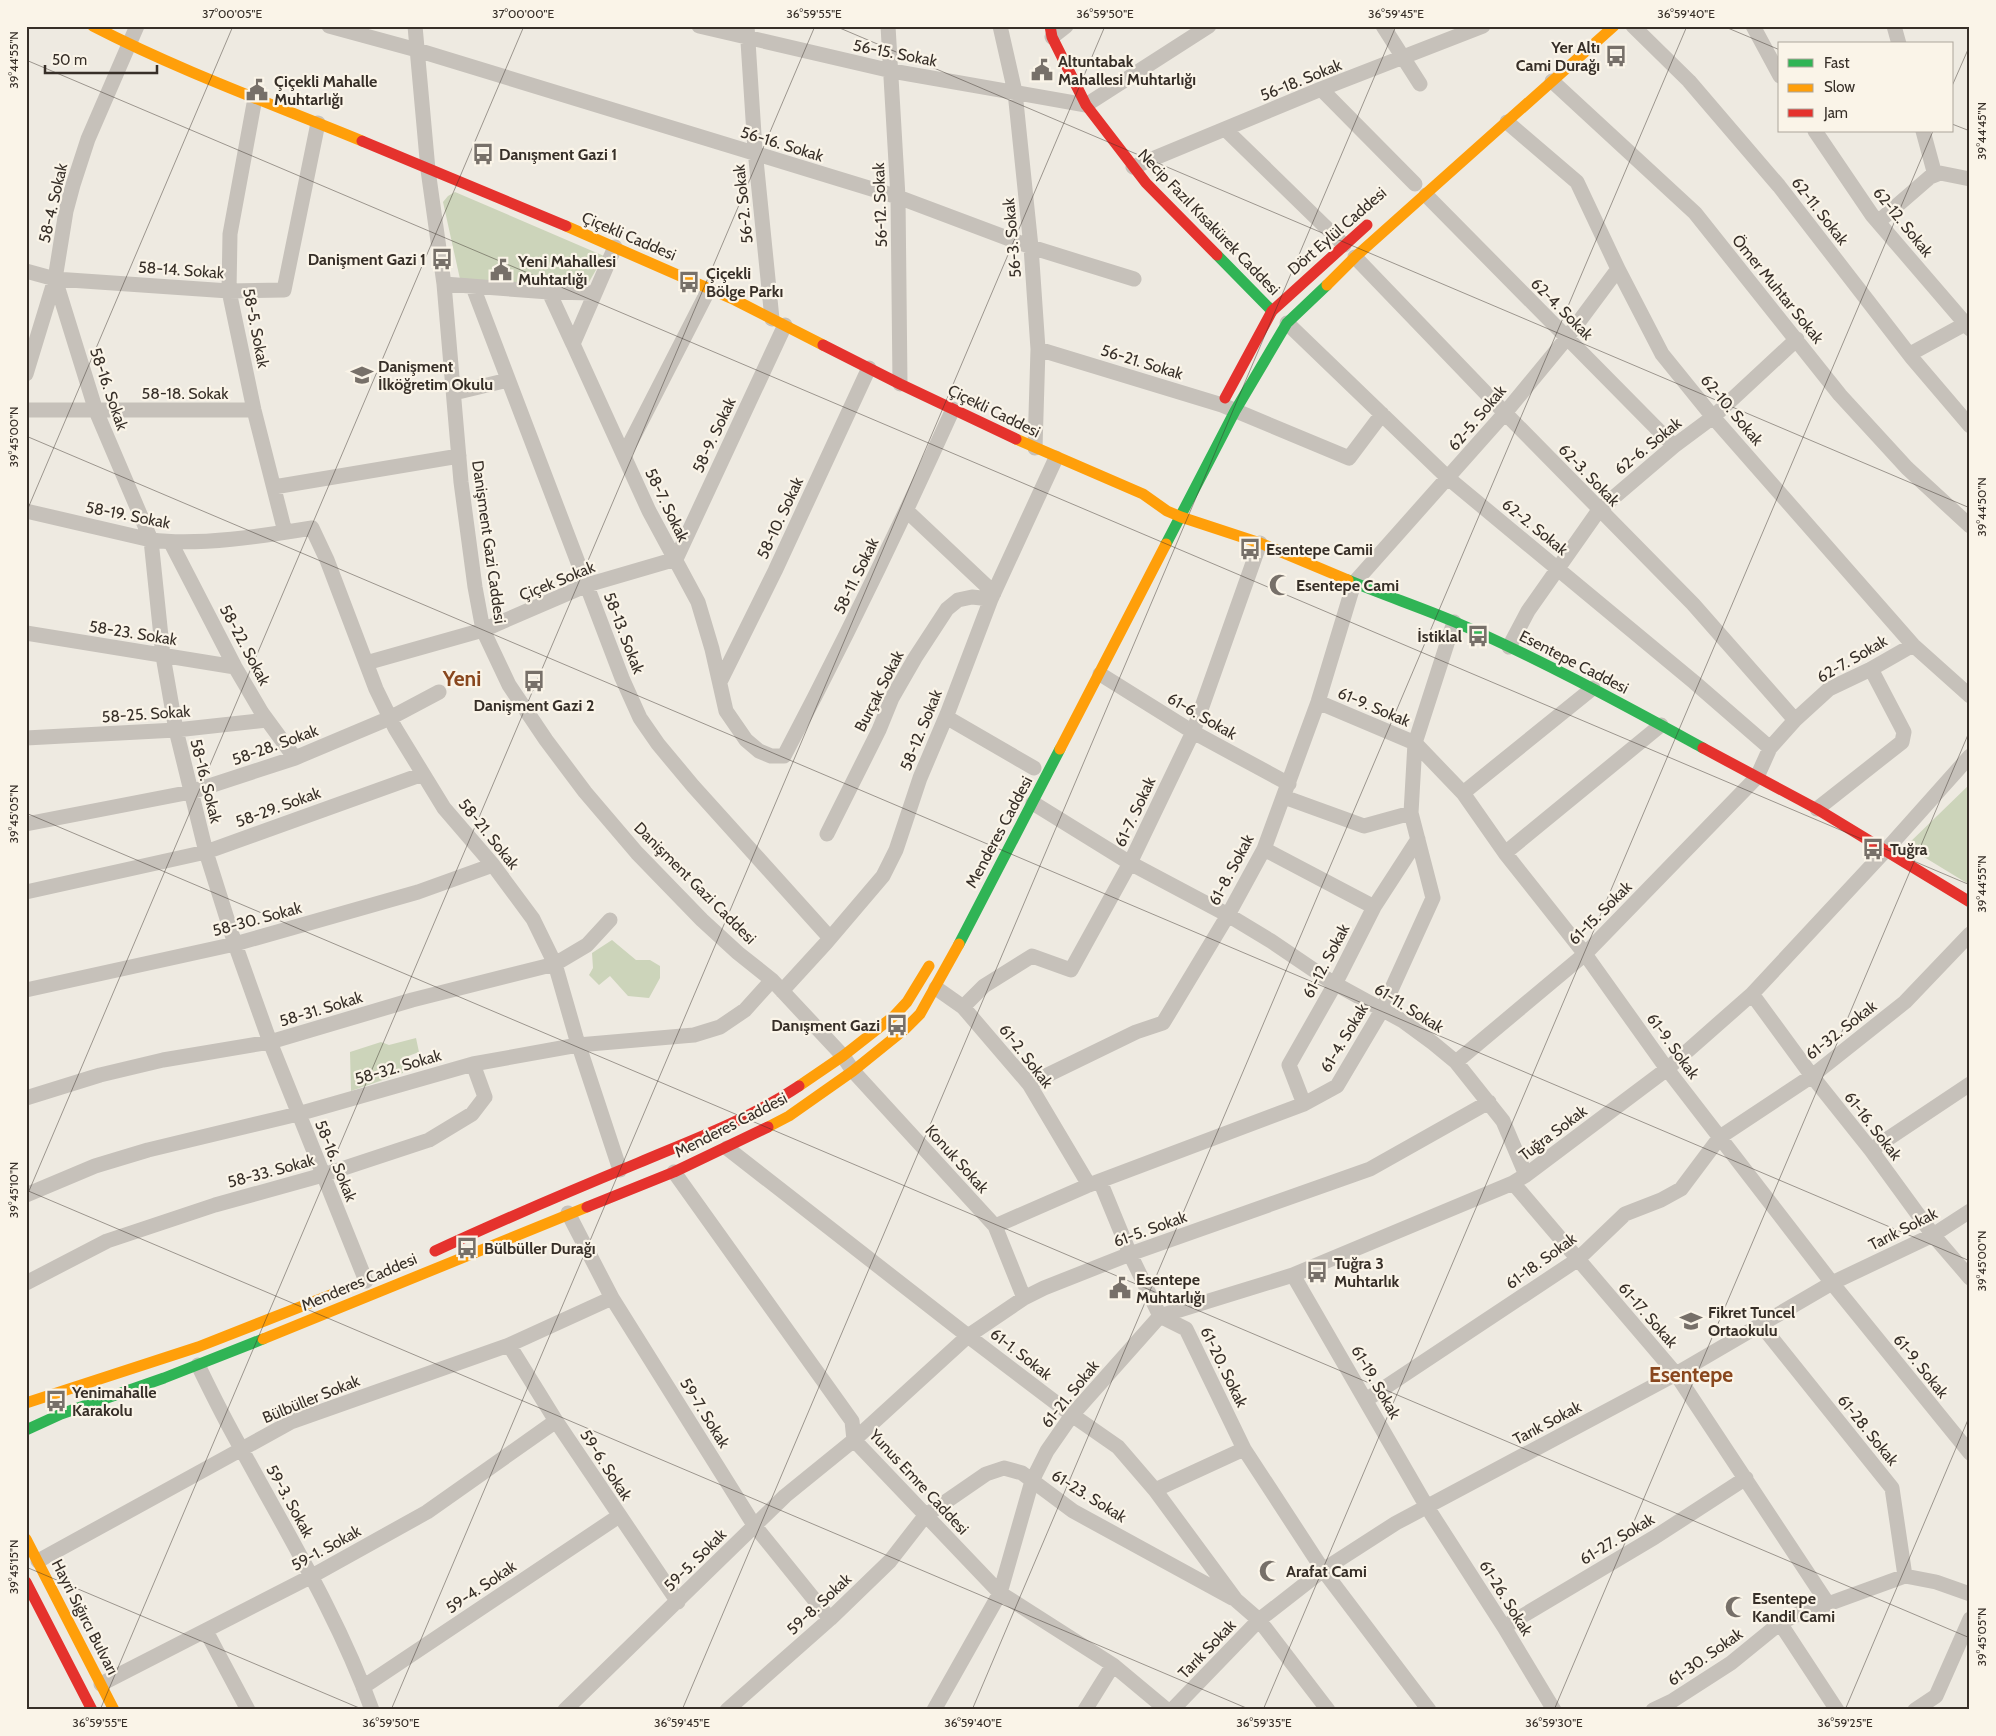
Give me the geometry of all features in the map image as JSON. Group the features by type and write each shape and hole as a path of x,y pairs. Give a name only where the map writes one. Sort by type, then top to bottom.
{"main road":[{"name":"Çiçekli Caddesi","path":"93,26 130,45 194,73 615,247 779,322 900,384 1034,448 1143,494"},
{"name":"Dört Eylül Caddesi","path":"1225,410 1287,323 1355,257 1418,187 1507,122 1614,26"},
{"name":"Necip Fazıl Kısakürek Caddesi","path":"1051,32 1086,106 1133,167 1146,183 1272,311"},
{"name":"Dört Eylül Caddesi","path":"1196,508 1225,410 1272,311 1372,221"},
{"name":"Esentepe Caddesi","path":"1143,494 1168,505 1181,517 1260,543 1354,583 1454,622 1593,688 1817,809 1970,902"},
{"path":"1168,505 1196,508 1260,543"},
{"name":"Menderes Caddesi","path":"26,1430 61,1414 198,1365 305,1323 568,1213 674,1172 727,1148 789,1116 853,1072 905,1029 920,1014 936,988 1100,674 1152,570 1181,517 1196,508"},
{"name":"Menderes Caddesi","path":"428,1254 714,1131 776,1102 843,1056 894,1016 907,1002 922,980 935,954"},
{"name":"Menderes Caddesi","path":"26,1403 198,1347 341,1291"},
{"name":"Hayri Sığırcı Bulvarı","path":"26,1540 114,1710"},
{"path":"26,1582 92,1710"}],"street":[{"name":"58-4. Sokak","path":"26,374 55,278 66,211 73,185 88,138 137,26"},
{"name":"56-16. Sokak","path":"329,26 417,50 898,197 1031,247 1134,278"},
{"name":"Danişment Gazi Caddesi","path":"415,26 428,170 444,284 459,456 475,587 483,630 510,685 546,740 585,792 637,853 738,953 777,986 843,1056"},
{"name":"56-15. Sokak","path":"699,26 747,32 892,71 1086,106"},
{"name":"56-12. Sokak","path":"888,26 898,197 900,384"},
{"name":"56-3. Sokak","path":"1000,26 1015,92 1031,247 1038,349 1034,448"},
{"path":"1051,32 1066,26"},
{"path":"1086,106 1209,26"},
{"path":"1383,26 1420,84"},
{"name":"56-18. Sokak","path":"1133,167 1322,89 1483,26"},
{"name":"62-11. Sokak","path":"1633,26 1689,81 1779,186 1910,354 1970,426"},
{"path":"1753,26 1778,72"},
{"path":"1894,26 1898,42"},
{"name":"56-2. Sokak","path":"747,32 756,154 779,322"},
{"name":"Ömer Muhtar Sokak","path":"1552,81 1695,213 1840,395 1907,468 1970,526"},
{"name":"62-4. Sokak","path":"1322,89 1566,339 1674,446"},
{"name":"58-5. Sokak","path":"255,98 230,234 229,291 254,410 285,532"},
{"name":"62-10. Sokak","path":"1507,122 1577,182 1618,269 1662,354 1713,417 1913,645 1970,696"},
{"name":"58-14. Sokak","path":"26,271 55,278 229,291 284,290 318,123"},
{"path":"1226,130 1344,245"},
{"name":"62-12. Sokak","path":"1816,132 1878,222 1967,327"},
{"path":"1923,132 1935,175"},
{"path":"1878,222 1930,177 1940,174 1970,179"},
{"path":"573,344 615,247"},
{"name":"62-3. Sokak","path":"1355,257 1504,413 1693,604 1795,720"},
{"name":"62-5. Sokak","path":"1354,583 1504,413 1566,339 1618,269"},
{"name":"58-16. Sokak","path":"55,278 96,411 151,540 163,656 176,730 206,852 235,944 270,1042 366,1281"},
{"path":"444,284 549,292 594,293"},
{"name":"58-13. Sokak","path":"473,287 622,678 640,718 658,744 693,786 830,938"},
{"path":"624,455 709,289"},
{"name":"58-7. Sokak","path":"549,292 649,511 698,602 712,649 726,711 746,740 759,751 771,756 784,756"},
{"name":"58-9. Sokak","path":"676,560 779,322"},
{"name":"62-2. Sokak","path":"1287,323 1448,478 1694,682 1770,748"},
{"path":"1910,354 1967,327"},
{"name":"62-6. Sokak","path":"1509,647 1528,611 1599,510 1674,446 1713,417 1797,340"},
{"name":"56-21. Sokak","path":"1038,349 1225,410 1349,458 1382,414"},
{"name":"58-10. Sokak","path":"720,682 775,571 869,368"},
{"path":"454,392 508,380"},
{"name":"58-11. Sokak","path":"784,756 831,666 907,511 953,409"},
{"name":"58-18. Sokak","path":"26,410 254,410"},
{"path":"274,487 459,456"},
{"name":"58-12. Sokak","path":"777,986 830,938 883,876 896,850 920,778 946,717 992,596 1056,458"},
{"name":"58-19. Sokak","path":"26,511 171,543 261,536 312,528"},
{"path":"907,511 992,596"},
{"name":"58-21. Sokak","path":"312,528 327,560 366,663 390,718 444,808 533,918 555,964 578,1045 620,1170"},
{"name":"58-22. Sokak","path":"171,543 234,667 267,720 295,758"},
{"name":"61-7. Sokak","path":"963,1007 984,986 1032,956 1071,970 1130,863 1193,732 1260,543"},
{"name":"Çiçek Sokak","path":"366,663 483,630 588,585 676,560"},
{"name":"61-8. Sokak","path":"1029,1084 1136,1032 1164,1024 1264,849 1318,702 1354,583"},
{"name":"Burçak Sokak","path":"827,834 879,730 892,698 914,658 947,609 958,600 992,596"},
{"name":"61-4. Sokak","path":"995,1226 1094,1183 1304,1104 1337,1086 1382,1010 1433,898 1411,813 1415,743 1454,622"},
{"name":"58-23. Sokak","path":"26,633 234,667"},
{"name":"62-7. Sokak","path":"1757,777 1770,748 1795,720 1830,689 1871,669 1913,645"},
{"path":"1817,809 1902,742 1904,732 1871,669"},
{"name":"61-6. Sokak","path":"1100,674 1286,791 1364,826 1411,813"},
{"path":"1463,793 1593,688"},
{"name":"58-28. Sokak","path":"26,824 191,792 295,758 390,718 438,692"},
{"name":"61-9. Sokak","path":"1318,702 1415,743 1463,793 1505,853 1585,954 1667,1069 1832,1283 1970,1453"},
{"path":"946,717 1034,768"},
{"name":"58-25. Sokak","path":"26,738 176,730 267,720"},
{"path":"1505,853 1661,726"},
{"name":"Tuğra Sokak","path":"1160,1316 1293,1275 1520,1179 1667,1069 1752,994 1886,850 1970,756"},
{"name":"58-29. Sokak","path":"26,892 206,852 423,774"},
{"name":"61-15. Sokak","path":"1456,1062 1585,954 1757,777"},
{"name":"61-11. Sokak","path":"1033,803 1130,863 1228,915 1271,941 1335,984 1403,1022 1456,1062 1503,1121 1520,1179"},
{"name":"61-12. Sokak","path":"1304,1104 1289,1065 1335,984 1374,908 1418,839"},
{"path":"1264,849 1374,908"},
{"name":"58-30. Sokak","path":"26,990 235,944 418,892 492,865"},
{"name":"58-31. Sokak","path":"26,1098 100,1075 163,1060 270,1042 412,1000 555,964 587,946 610,920"},
{"name":"61-32. Sokak","path":"1720,1137 1812,1076 1905,1002 1970,934"},
{"name":"58-32. Sokak","path":"26,1194 94,1166 148,1150 298,1114 473,1064 578,1045 694,1035 720,1027 777,986"},
{"name":"61-2. Sokak","path":"936,988 963,1007 1029,1084 1094,1183"},
{"name":"61-16. Sokak","path":"1752,994 1933,1235 1970,1278"},
{"name":"Konuk Sokak","path":"843,1056 853,1072 995,1226 1024,1298"},
{"name":"58-33. Sokak","path":"26,1283 107,1241 215,1205 323,1175 429,1140 472,1114 485,1097 473,1064"},
{"path":"1871,1150 1970,1084"},
{"name":"61-5. Sokak","path":"854,1440 968,1336 1024,1298 1044,1288 1130,1254 1370,1169 1489,1102"},
{"name":"61-18. Sokak","path":"1366,1400 1577,1260 1625,1214 1662,1200 1681,1188 1720,1137"},
{"name":"61-1. Sokak","path":"727,1148 968,1336 1072,1415 1118,1447 1155,1490 1236,1600 1259,1620 1328,1710"},
{"name":"Yunus Emre Caddesi","path":"674,1172 852,1421 854,1440 1000,1593 1112,1665 1167,1710"},
{"name":"61-17. Sokak","path":"1520,1179 1577,1260 1676,1374 1828,1604"},
{"path":"1094,1183 1160,1316"},
{"name":"Tarık Sokak","path":"1172,1710 1259,1620 1323,1570 1396,1523 1676,1374 1762,1326 1832,1283 1933,1235 1970,1211"},
{"name":"59-7. Sokak","path":"568,1213 612,1298 754,1525 830,1619"},
{"name":"61-19. Sokak","path":"1293,1275 1427,1507"},
{"name":"Bülbüller Sokak","path":"38,1561 240,1448 291,1422 509,1346 612,1298"},
{"name":"61-21. Sokak","path":"934,1710 1000,1593 1032,1481 1047,1451 1072,1415 1160,1316"},
{"name":"61-20. Sokak","path":"1160,1316 1186,1329 1244,1449 1323,1570 1429,1710"},
{"name":"61-28. Sokak","path":"1762,1326 1892,1488 1906,1576"},
{"name":"59-6. Sokak","path":"509,1346 556,1421 678,1602"},
{"name":"59-3. Sokak","path":"198,1365 240,1448 312,1576 372,1710"},
{"name":"59-1. Sokak","path":"101,1684 206,1632 427,1512 556,1421"},
{"name":"59-5. Sokak","path":"565,1710 785,1496 854,1440"},
{"path":"1155,1490 1244,1449"},
{"name":"61-23. Sokak","path":"925,1516 986,1474 1004,1468 1022,1473 1074,1511 1236,1600"},
{"name":"61-27. Sokak","path":"1504,1627 1655,1537 1746,1478"},
{"name":"61-26. Sokak","path":"1427,1507 1504,1627 1554,1710"},
{"name":"59-4. Sokak","path":"363,1687 619,1516"},
{"name":"59-8. Sokak","path":"727,1710 830,1619 890,1561 925,1516"},
{"path":"1906,1576 1936,1582 1970,1594"},
{"name":"61-30. Sokak","path":"1653,1710 1672,1701 1731,1663 1780,1623 1804,1611 1906,1576"},
{"path":"1915,1710 1936,1696 1970,1619"},
{"path":"1780,1623 1837,1710"},
{"path":"206,1632 248,1710"},
{"path":"1085,1710 1112,1665"}],"green space":[{"path":"455,192 604,256 585,289 460,279 443,202"},
{"path":"1970,784 1970,885 1906,846"},
{"path":"612,940 636,960 650,960 660,966 660,978 649,998 628,996 610,976 599,985 589,975 593,968 592,953"},
{"path":"416,1038 419,1052 403,1058 403,1073 351,1091 350,1052 381,1042 389,1045"}],"traffic: fast":[{"path":"1217,255 1272,311"},
{"path":"1166,544 1235,411 1287,323 1327,285"},
{"path":"1348,580 1455,622 1518,651 1703,748"},
{"path":"959,944 1060,749"},
{"path":"26,1430 61,1414 164,1378 263,1339"}],"traffic: slow":[{"path":"93,26 159,58 362,141"},
{"path":"1327,285 1355,257 1614,26"},
{"path":"566,226 735,300 823,345"},
{"path":"1016,439 1143,494 1167,511 1181,517 1260,543 1348,580"},
{"path":"1060,749 1166,544"},
{"path":"768,1127 789,1116 853,1071 905,1029 920,1014 959,944"},
{"path":"799,1086 843,1056 894,1016 907,1002 929,966"},
{"path":"263,1339 587,1207"},
{"path":"26,1403 198,1347 333,1294"},
{"path":"26,1539 114,1710"}],"traffic: jam":[{"path":"1050,26 1052,37 1086,105 1146,183 1217,255"},
{"path":"362,141 566,226"},
{"path":"1225,398 1272,311 1367,225"},
{"path":"823,345 1016,439"},
{"path":"1703,748 1817,809 1970,902"},
{"path":"435,1251 720,1128 761,1109 799,1086"},
{"path":"587,1207 674,1172 768,1127"},
{"path":"26,1582 92,1710"}],"place":[{"name":"Yer Altı Cami Durağı","path":"1616,56"},
{"name":"Altuntabak Mahallesi Muhtarlığı","path":"1042,70"},
{"name":"Çiçekli Mahalle Muhtarlığı","path":"257,90"},
{"name":"Danışment Gazi 1","path":"483,154"},
{"name":"Danişment Gazi 1","path":"442,259"},
{"name":"Yeni Mahallesi Muhtarlığı","path":"501,270"},
{"name":"Çiçekli Bölge Parkı","path":"689,282"},
{"name":"Danişment İlköğretim Okulu","path":"362,375"},
{"name":"Esentepe Camii","path":"1250,549"},
{"name":"Esentepe Cami","path":"1280,585"},
{"name":"İstiklal","path":"1478,636"},
{"name":"Danişment Gazi 2","path":"534,681"},
{"name":"Tuğra","path":"1873,849"},
{"name":"Danışment Gazi","path":"897,1025"},
{"name":"Bülbüller Durağı","path":"467,1248"},
{"name":"Tuğra 3 Muhtarlık","path":"1317,1272"},
{"name":"Esentepe Muhtarlığı","path":"1120,1288"},
{"name":"Fikret Tuncel Ortaokulu","path":"1691,1321"},
{"name":"Yenimahalle Karakolu","path":"56,1401"},
{"name":"Arafat Cami","path":"1270,1571"},
{"name":"Esentepe Kandil Cami","path":"1736,1607"}],"district":[{"name":"Yeni","path":"462,678"},
{"name":"Esentepe","path":"1691,1374"}]}
